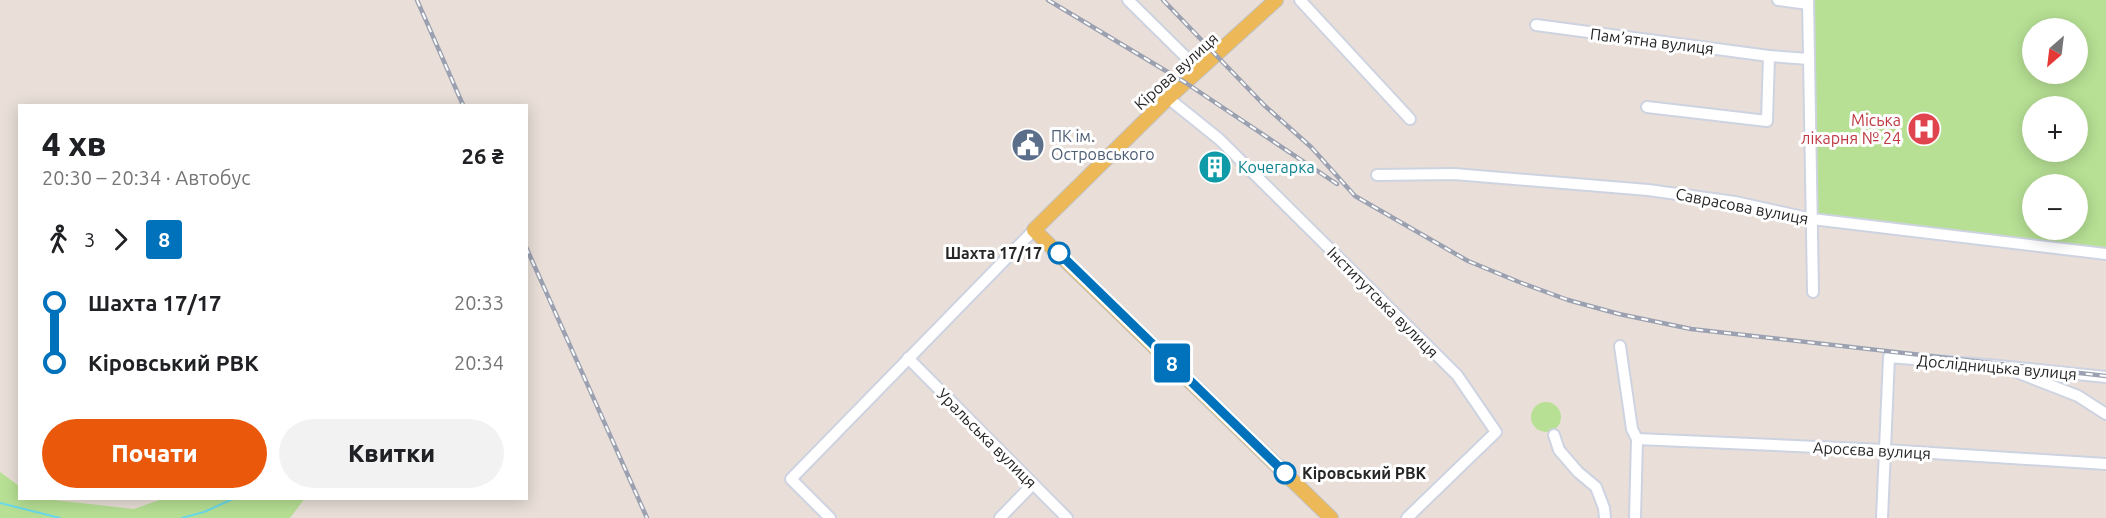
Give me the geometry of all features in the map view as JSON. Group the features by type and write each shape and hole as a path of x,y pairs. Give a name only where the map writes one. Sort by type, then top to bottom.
{"main road":[{"name":"Кірова вулиця","path":"1034,230 1198,69 1216,56 1276,0"},
{"path":"1034,230 1331,518"}],"street":[{"path":"1128,0 1198,69"},
{"path":"1300,0 1410,118"},
{"path":"1778,0 1808,2 1813,292"},
{"name":"Пам’ятна вулиця","path":"1536,26 1769,56 1809,59"},
{"path":"1647,106 1767,121 1769,56"},
{"name":"Інститутська вулиця","path":"1168,98 1219,140 1457,375 1496,432 1407,518"},
{"name":"Саврасова вулиця","path":"1377,175 1454,174 1648,190 1735,202 1812,219 2106,254"},
{"path":"830,518 791,479 1034,230"},
{"path":"1620,346 1632,429 1637,439 1635,518"},
{"name":"Дослідницька вулиця","path":"1885,450 1889,357 2106,377"},
{"name":"Уральська вулиця","path":"908,358 1067,518"},
{"path":"1999,366 2078,396 2106,414"},
{"path":"1554,435 1559,450 1578,472 1596,487 1604,508 1605,518"},
{"name":"Аросєва вулиця","path":"1637,439 1885,450 2106,464"},
{"path":"1882,518 1885,450"},
{"path":"1000,518 1033,484"}],"green space":[{"name":"Міська лікарня № 24","path":"1815,0 2106,0 2106,252 1816,216"},
{"path":"1546,402 1556,407 1561,417 1556,427 1546,432 1536,427 1531,417 1536,407"},
{"path":"0,472 18,485 18,500 54,500 134,509 159,500 304,500 290,518 0,518"}],"waterway":[{"path":"182,518 204,512 231,500"},
{"path":"0,503 60,518"}],"railway":[{"path":"417,0 463,104"},
{"path":"1048,0 1186,83 1337,184"},
{"path":"1163,0 1264,105 1311,147 1355,196 1468,261 1519,282 1568,300 1619,314 1691,329 2106,376"},
{"path":"528,251 647,518"}],"bus line":[{"name":"8","path":"1059,253 1285,473"}],"place":[{"name":"Міська лікарня № 24","path":"1924,129"},
{"name":"ПК ім. Островського","path":"1028,145"},
{"name":"Кочегарка","path":"1215,167"},
{"name":"Шахта 17/17","path":"1059,253"},
{"name":"Кіровський РВК","path":"1285,473"}]}
